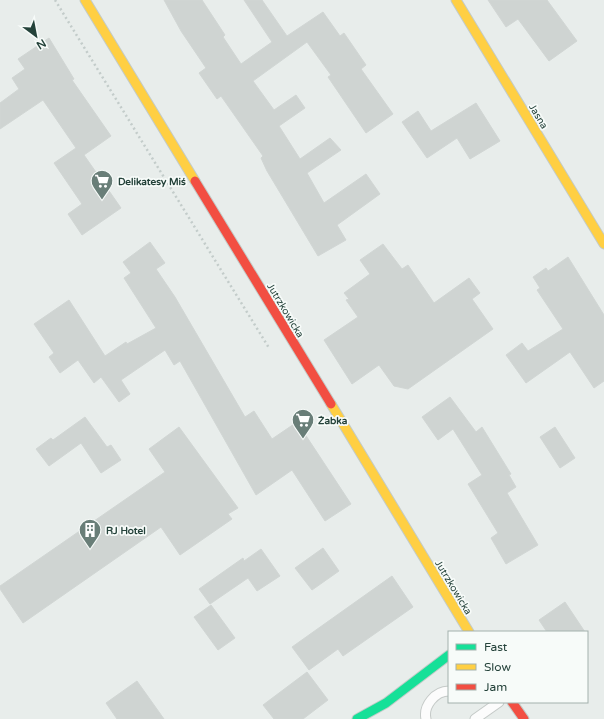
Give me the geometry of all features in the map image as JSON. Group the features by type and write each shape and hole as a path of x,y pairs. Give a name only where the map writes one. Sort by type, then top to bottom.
{"main road":[{"name":"Jutrzkowicka","path":"85,0 468,631"},
{"name":"Jasna","path":"456,0 604,244"},
{"path":"357,719 386,703 448,656"},
{"path":"513,703 524,719"}],"lane":[{"path":"426,719 426,707 431,700 443,692 448,691"},
{"path":"475,719 498,703"}],"building":[{"path":"164,0 202,0 225,35 223,37 241,64 272,42 244,0 262,0 287,36 323,12 340,36 344,33 366,65 361,69 393,114 366,133 328,77 331,75 307,42 253,81 274,110 296,95 305,108 279,126 300,159 330,138 341,150 307,173 324,203 366,174 380,194 337,225 346,240 318,256 267,171 261,158 263,156 221,96 217,99 199,73 206,68 181,31"},
{"path":"488,0 547,0 577,41 549,61 518,19 506,27"},
{"path":"49,38 74,79 72,80 111,136 84,155 121,208 82,235 68,214 82,204 54,163 76,148 43,100 0,129 0,103 19,89 12,78 25,69 18,59"},
{"path":"476,103 500,141 470,159 457,138 427,158 402,122 418,111 431,131"},
{"path":"150,242 165,263 156,269 175,297 245,417 254,411 272,439 297,422 351,504 325,521 292,470 256,495 180,361 174,365 165,350 121,380 130,394 119,402 101,377 94,383 78,360 60,373 49,357 54,353 34,324 69,300 105,356 126,342 127,344 156,328 124,278 131,273 123,262"},
{"path":"383,244 402,269 408,265 434,303 469,278 480,293 472,299 493,329 408,389 394,386 379,365 352,384 324,340 358,317 346,300 349,299 344,293 370,274 360,260"},
{"path":"568,257 604,315 604,381 594,388 570,352 526,383 506,355 522,343 528,351 563,329 537,290 540,288 533,277 546,268 548,271"},
{"path":"450,397 476,432 482,427 511,474 509,475 516,487 507,493 538,545 506,564 491,538 498,533 468,484 482,475 453,429 438,440 422,417"},
{"path":"85,417 107,447 111,445 121,460 101,473 81,443 49,466 36,449 51,438 53,440"},
{"name":"RJ Hotel","path":"179,427 238,508 228,514 232,519 180,555 161,527 23,623 0,589 0,586 165,472 149,449"},
{"path":"555,427 575,458 560,468 540,437"},
{"path":"323,548 339,571 312,590 295,568"},
{"path":"261,549 280,576 257,591 248,578 210,604 199,589 243,558 244,561"},
{"path":"392,576 413,607 343,656 338,649 309,670 292,647"},
{"path":"565,602 584,631 546,631 539,620"},
{"path":"211,605 235,638 218,650 194,617"},
{"path":"307,672 328,700 303,719 274,719 263,705"},
{"path":"137,681 164,719 117,719 106,703"}],"traffic: fast":[{"path":"357,719 386,703 448,656"}],"traffic: slow":[{"path":"85,0 195,181"},
{"path":"456,0 604,244"},
{"path":"331,404 468,631"}],"traffic: jam":[{"path":"195,181 331,404"},
{"path":"513,703 524,719"}],"place":[{"name":"Delikatesy Miś","path":"102,200"},
{"name":"Żabka","path":"303,440"},
{"name":"RJ Hotel","path":"90,550"}]}
